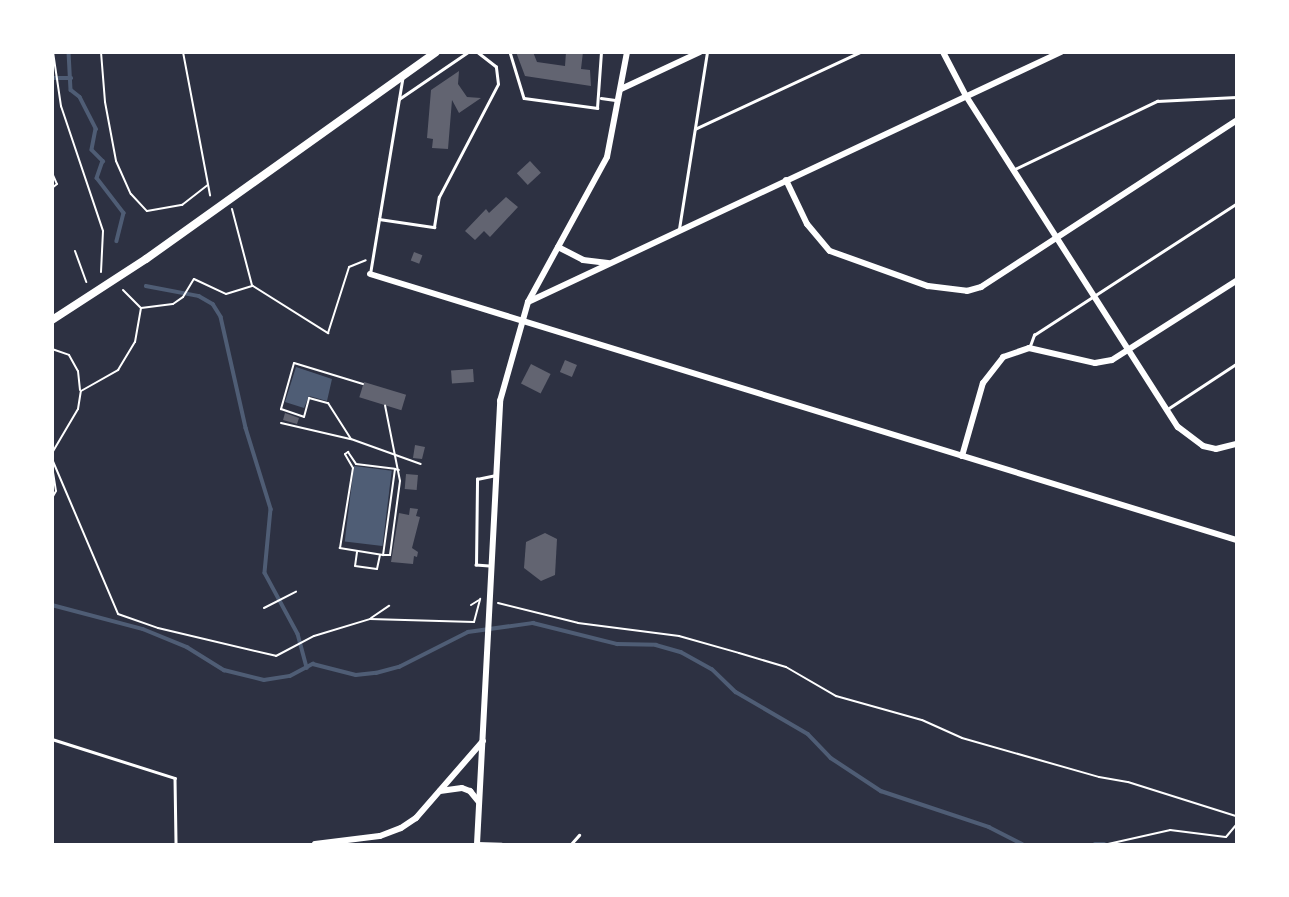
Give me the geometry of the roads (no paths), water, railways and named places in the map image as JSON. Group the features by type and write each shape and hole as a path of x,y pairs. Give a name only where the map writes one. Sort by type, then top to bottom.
{"main road":[{"path":"52,320 146,259 436,52"}],"street":[{"path":"477,844 500,401 528,302 607,157 627,52"},
{"path":"621,89 700,52"},
{"path":"943,52 966,96 1178,427 1203,446 1216,449 1237,444"},
{"path":"528,302 1049,55 1061,52"},
{"path":"786,180 807,224 830,251 940,289 960,292 981,286 1237,121"},
{"path":"558,247 583,260 610,264"},
{"path":"370,274 1237,540"},
{"path":"962,456 983,383 1003,357 1029,348 1095,363 1112,360 1237,281"},
{"path":"315,845 391,833 416,818 483,741"},
{"path":"439,791 462,788 470,791 480,803"}],"lane":[{"path":"399,99 468,52"},
{"path":"379,219 434,227 439,197 498,84 496,67 477,52"},
{"path":"510,52 524,98 597,108 600,97 601,52"},
{"path":"679,229 707,52"},
{"path":"695,129 860,52"},
{"path":"370,274 403,77"},
{"path":"600,97 619,101"},
{"path":"1013,170 1157,101 1237,97"},
{"path":"1029,348 1034,335 1237,204"},
{"path":"1168,409 1237,364"},
{"path":"493,566 476,565 477,479 496,475"},
{"path":"52,739 175,778 176,845"},
{"path":"571,845 579,835"},
{"path":"477,844 501,845"}],"water":[{"path":"296,367 332,379 327,401 309,396 304,408 285,402"},
{"path":"354,466 392,471 382,546 345,541"}],"waterway":[{"path":"69,52 71,90 80,97 96,129 92,150 103,161 97,178 124,213 117,241"},
{"path":"52,78 71,78"},
{"path":"146,286 199,296 213,304 221,317 246,428 271,509 265,573 298,634 307,668"},
{"path":"52,605 143,629 187,647 224,670 264,680 290,676 313,664 356,675 376,673 399,667 468,632 533,623 617,644 656,645 681,652 712,669 736,692 808,734 831,758 881,791 989,827 1022,844"},
{"path":"1095,844 1104,844"}]}
